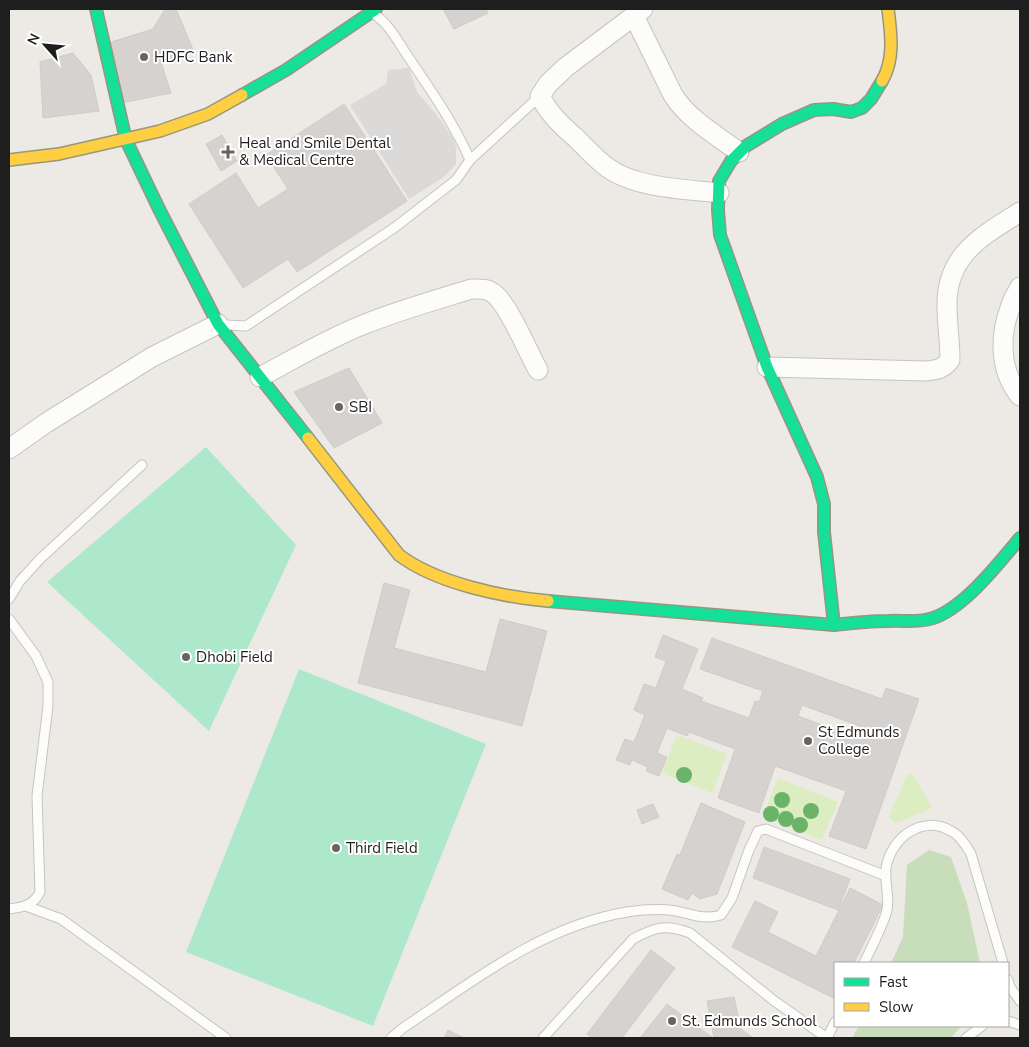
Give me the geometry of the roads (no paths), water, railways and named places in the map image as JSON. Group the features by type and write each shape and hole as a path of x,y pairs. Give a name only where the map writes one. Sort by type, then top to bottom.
{"street":[{"path":"96,9 126,140 218,324 399,555 412,565 448,581 525,599 834,624 918,621 934,618 957,604 999,563 1020,538"},
{"path":"834,624 824,532 824,504 817,476 767,367 720,235 718,194 722,176 731,161 746,146 796,117 814,110 833,109 851,112 862,108 871,99 886,74 891,56 891,30 888,9"},
{"path":"9,160 59,154 126,140 208,114 286,70 374,10"},
{"path":"718,194 652,184 629,178 608,168 563,127 546,108 540,96 548,84 566,67 638,12 673,95 680,105 690,115 739,152"},
{"path":"767,367 926,371 944,367 950,360 948,291 957,264 980,237 1020,212"},
{"path":"1020,287 1010,308 1002,351 1007,374 1020,396"},
{"path":"260,377 338,335 365,324 402,310 471,289 482,288 492,291 502,300 538,370"},
{"path":"9,448 152,357 218,324"}],"lane":[{"path":"374,10 385,20 460,138 470,160"},
{"path":"218,324 246,326 394,228 456,180 470,160 540,96"},
{"path":"9,599 20,581 40,559 142,465"},
{"path":"9,619 36,656 48,682 48,706 37,796 40,892 36,901 26,906 9,909"},
{"path":"864,962 887,912 886,876 890,852 910,830 924,825 936,825 952,831 971,854 1003,962"},
{"path":"392,1038 403,1028 493,967 540,940 566,929 628,912 670,910 709,918 721,915 732,898 758,831 766,829 886,876"},
{"path":"26,906 61,919 226,1038"},
{"path":"543,1038 633,939 648,931 663,927 677,928 690,933 773,1000 827,1038 834,1024"},
{"path":"1009,984 1020,1001"},
{"path":"966,1038 981,1027"}],"place":[{"name":"HDFC Bank","path":"144,57"},
{"name":"Heal and Smile Dental & Medical Centre","path":"228,152"},
{"name":"SBI","path":"339,407"},
{"name":"Dhobi Field","path":"186,657"},
{"name":"St Edmunds College","path":"808,741"},
{"name":"Third Field","path":"336,848"},
{"name":"St. Edmunds School","path":"672,1021"}]}
